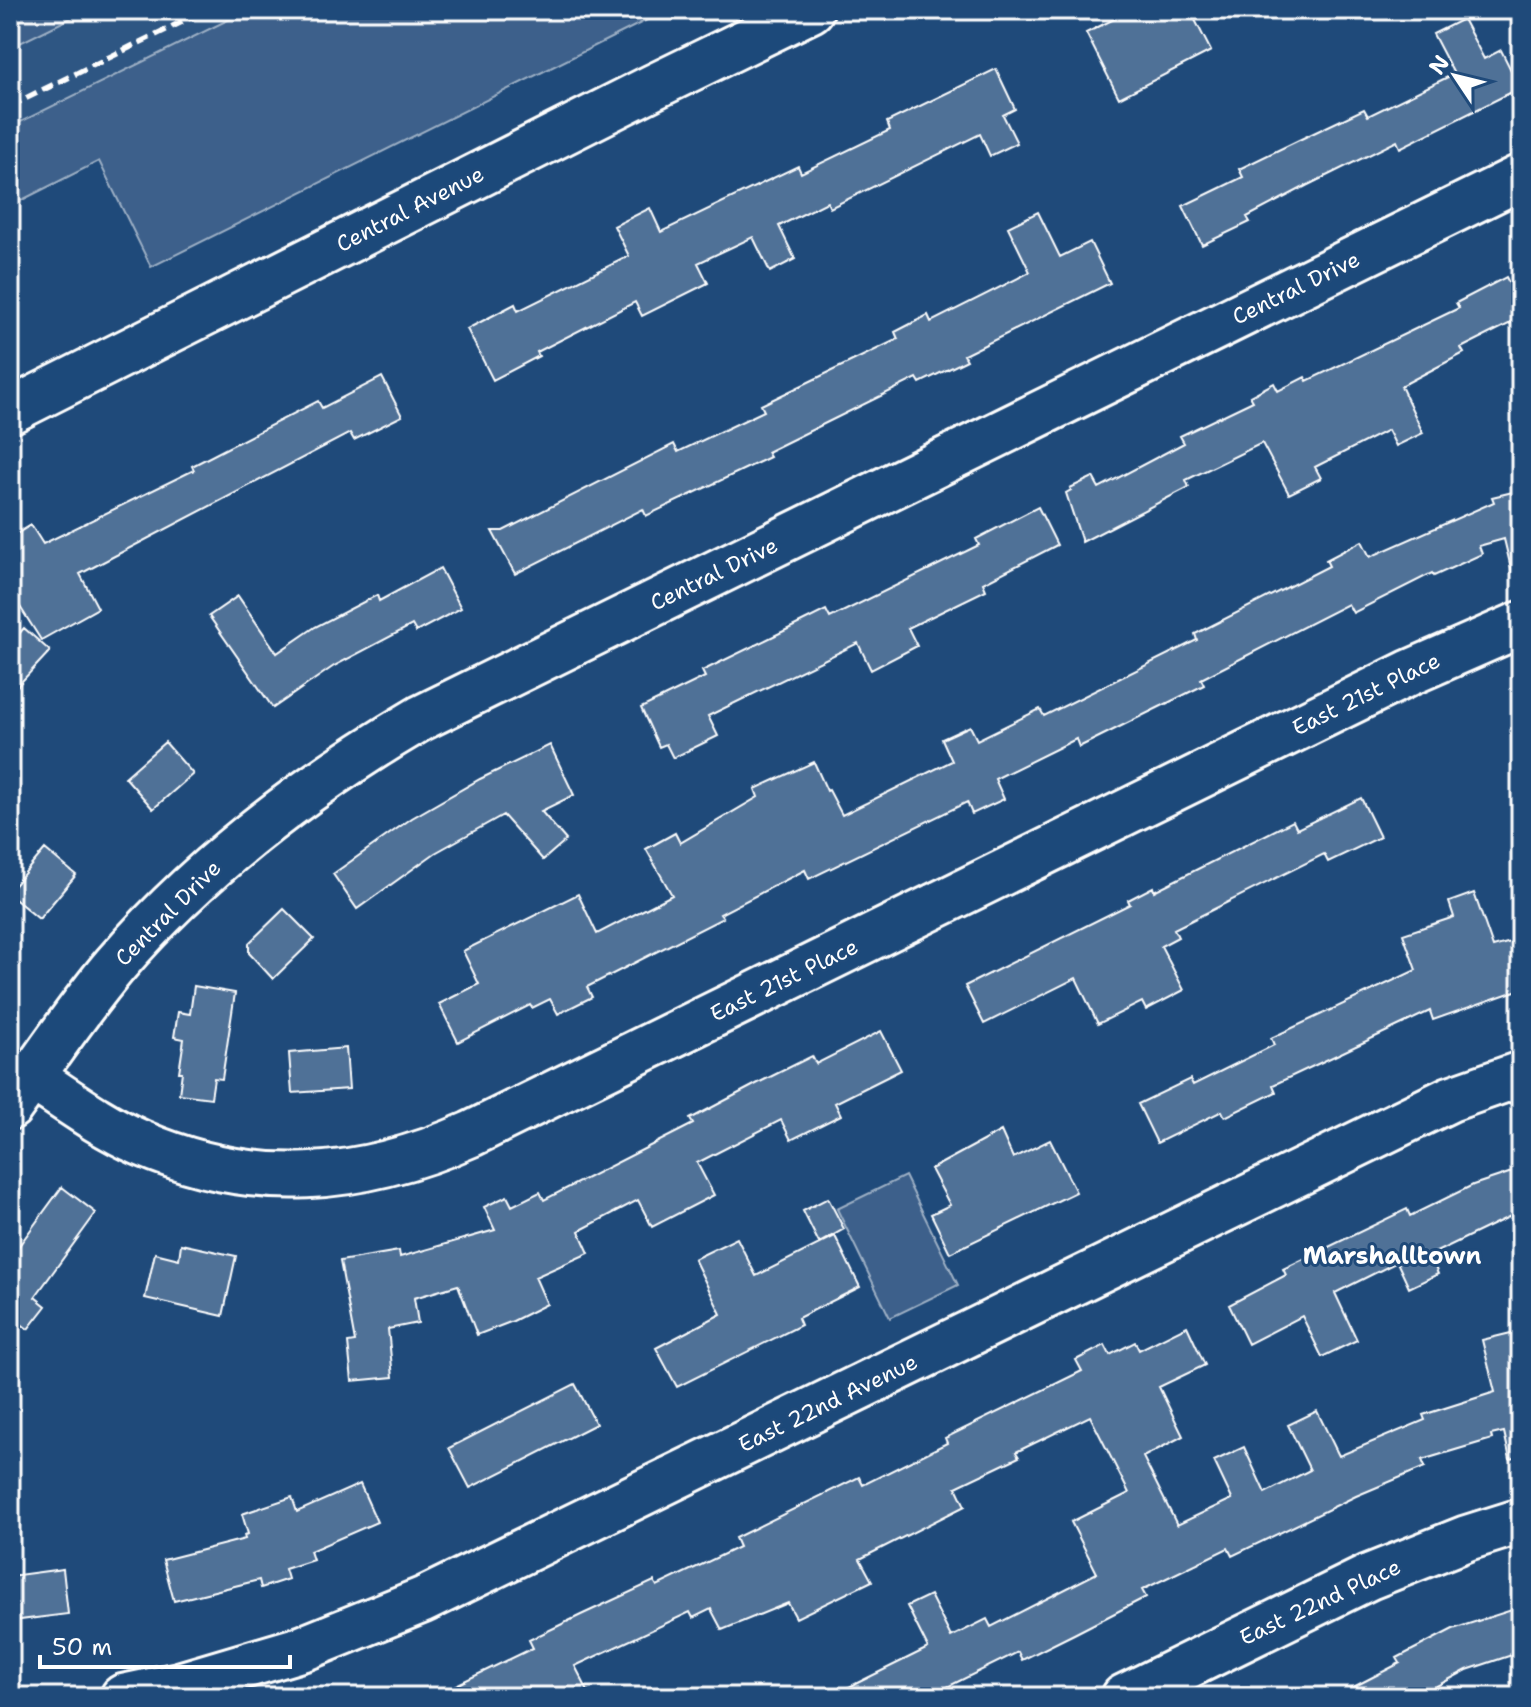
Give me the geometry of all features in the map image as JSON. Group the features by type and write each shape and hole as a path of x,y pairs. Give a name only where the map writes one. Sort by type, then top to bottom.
{"street":[{"name":"Central Avenue","path":"10,411 811,10"},
{"name":"Central Drive","path":"21,1092 114,966 189,889 276,815 336,770 378,744 434,712 1521,177"},
{"name":"East 21st Place","path":"21,1092 204,1165 254,1174 297,1177 331,1174 408,1159 436,1150 499,1120 1465,646 1521,624"},
{"name":"East 22nd Avenue","path":"123,1697 179,1685 304,1648 423,1600 1450,1099 1521,1074"},
{"name":"East 22nd Place","path":"1124,1697 1369,1577 1467,1538 1521,1521"}],"shaded area":[{"path":"10,10 87,10 10,48"},
{"path":"87,10 248,10 10,127 10,48"},
{"path":"248,10 667,10 151,267 99,161 10,206 10,127"},
{"path":"905,1176 958,1285 890,1318 837,1209"}],"building":[{"path":"1132,10 1190,10 1211,51 1119,98 1086,33"},
{"path":"1463,19 1484,59 1501,50 1520,88 1400,148 1397,141 1247,217 1250,222 1202,245 1183,206 1243,177 1239,169 1364,109 1368,116 1454,74 1433,34"},
{"path":"996,69 1015,109 1003,115 1017,143 990,156 980,134 830,208 827,202 779,226 795,259 770,272 753,237 698,263 708,283 642,316 635,302 537,352 539,356 493,380 467,329 515,304 518,311 629,256 614,226 650,208 661,232 798,166 801,173 890,130 887,122"},
{"path":"1038,212 1060,257 1090,242 1110,283 964,355 967,360 920,383 917,378 767,452 770,457 646,516 643,509 515,574 492,531 503,531 674,444 678,452 764,411 761,405 898,339 895,332 928,315 931,322 1030,272 1008,227"},
{"path":"1506,277 1521,306 1521,318 1461,348 1464,353 1401,386 1423,433 1396,446 1388,430 1315,467 1321,478 1289,494 1262,443 1186,480 1189,487 1082,542 1066,493 1070,488 1093,477 1099,488 1184,443 1180,436 1253,401 1250,396 1274,383 1278,391 1305,377 1307,381 1459,308 1456,303"},
{"path":"382,377 402,416 354,440 350,433 80,574 98,608 41,640 10,591 10,538 31,525 43,544 194,470 192,466 318,401 322,408"},
{"path":"1521,490 1521,570 1512,572 1504,539 1479,546 1482,554 1434,576 1432,573 1353,613 1348,604 1201,679 1204,685 1079,747 1076,739 995,779 1004,799 972,814 967,802 809,879 805,870 720,914 723,918 587,987 592,997 558,1014 550,999 532,1008 530,1005 458,1042 439,1004 479,984 463,951 578,894 597,934 672,895 646,849 675,833 680,843 758,797 755,789 814,762 842,815 952,761 942,739 970,726 977,740 1040,709 1044,716 1197,640 1195,634 1329,566 1326,560 1362,541 1370,557 1494,502 1492,497"},
{"path":"1038,507 1057,545 983,583 986,590 908,628 917,646 871,670 858,643 708,716 718,736 673,758 666,744 659,747 641,708 705,677 702,671 826,610 830,618 979,545 976,539"},
{"path":"440,568 461,608 416,632 412,625 334,666 273,708 209,616 238,596 277,653 315,627 377,595 379,601"},
{"path":"24,628 50,651 10,694 10,644"},
{"path":"165,742 193,774 153,809 125,777"},
{"path":"550,745 574,795 541,811 566,840 543,860 503,815 435,853 357,909 333,874 412,818 480,779"},
{"path":"1361,798 1380,837 1328,862 1324,854 1174,929 1178,937 1161,946 1184,990 1146,1010 1142,1002 1098,1024 1076,978 984,1024 965,986 1130,904 1128,900 1153,887 1154,891 1293,821 1297,829"},
{"path":"45,849 76,875 39,919 10,895 10,890"},
{"path":"1474,893 1493,947 1521,939 1521,989 1433,1020 1430,1011 1273,1085 1276,1092 1225,1117 1222,1111 1157,1143 1138,1104 1190,1079 1193,1085 1274,1045 1271,1038 1416,970 1403,934 1454,917 1449,902"},
{"path":"284,909 314,939 273,979 249,953 249,943"},
{"path":"194,986 235,993 222,1079 214,1078 211,1098 179,1094 184,1039 174,1037 178,1012 190,1014"},
{"path":"881,1031 901,1070 835,1103 841,1115 791,1140 781,1120 697,1163 714,1195 652,1227 638,1200 579,1231 589,1253 535,1277 547,1304 513,1321 477,1335 458,1285 414,1298 418,1323 388,1329 393,1377 352,1381 348,1343 355,1342 340,1261 399,1251 400,1257 495,1230 484,1207 507,1196 512,1206 540,1192 544,1200 693,1124 690,1119 762,1081 812,1056 816,1064"},
{"path":"346,1048 349,1089 292,1093 289,1053"},
{"path":"1001,1131 1013,1158 1050,1140 1076,1192 950,1253 931,1214 950,1205 931,1169"},
{"path":"1521,1169 1521,1211 1430,1255 1438,1274 1409,1288 1397,1262 1335,1293 1357,1340 1322,1357 1302,1316 1248,1344 1229,1305 1286,1275 1283,1269 1407,1209 1410,1216 1473,1185"},
{"path":"62,1187 96,1213 35,1297 46,1306 28,1329 17,1321 10,1331 10,1258"},
{"path":"828,1198 844,1229 819,1243 803,1211"},
{"path":"835,1236 860,1287 798,1318 801,1325 677,1387 656,1348 721,1314 694,1259 737,1238 756,1276"},
{"path":"181,1244 236,1256 223,1316 145,1298 155,1253 179,1259"},
{"path":"1187,1326 1205,1365 1159,1387 1183,1436 1143,1457 1177,1525 1232,1499 1214,1461 1244,1447 1265,1493 1310,1470 1288,1425 1317,1411 1339,1456 1425,1420 1423,1415 1495,1392 1482,1340 1515,1332 1521,1361 1521,1457 1510,1459 1504,1432 1491,1435 1492,1439 1422,1460 1425,1467 1356,1496 1232,1556 1228,1548 1142,1590 1146,1597 1022,1660 1018,1652 927,1697 829,1697 928,1648 907,1606 930,1595 951,1637 987,1619 991,1627 1097,1573 1071,1522 1129,1493 1090,1416 1016,1452 1019,1457 956,1487 965,1506 860,1559 872,1581 796,1618 788,1603 722,1630 711,1609 693,1618 690,1612 575,1666 591,1697 431,1697 533,1648 529,1640 654,1581 657,1586 739,1547 735,1538 859,1477 863,1485 947,1443 945,1438 1082,1371 1076,1360 1105,1345 1110,1355 1135,1342 1139,1350"},
{"path":"575,1384 596,1424 470,1488 449,1448"},
{"path":"360,1484 377,1522 310,1551 313,1560 285,1569 288,1579 261,1588 259,1580 174,1601 163,1560 245,1539 244,1535 248,1534 242,1514 292,1497 297,1512"},
{"path":"63,1569 68,1614 12,1621 10,1576"},
{"path":"1521,1607 1521,1652 1467,1670 1416,1697 1334,1697 1400,1663 1397,1658 1453,1629"}],"railway":[{"path":"10,106 206,10"}],"district":[{"name":"Marshalltown","path":"1392,1256"}]}
